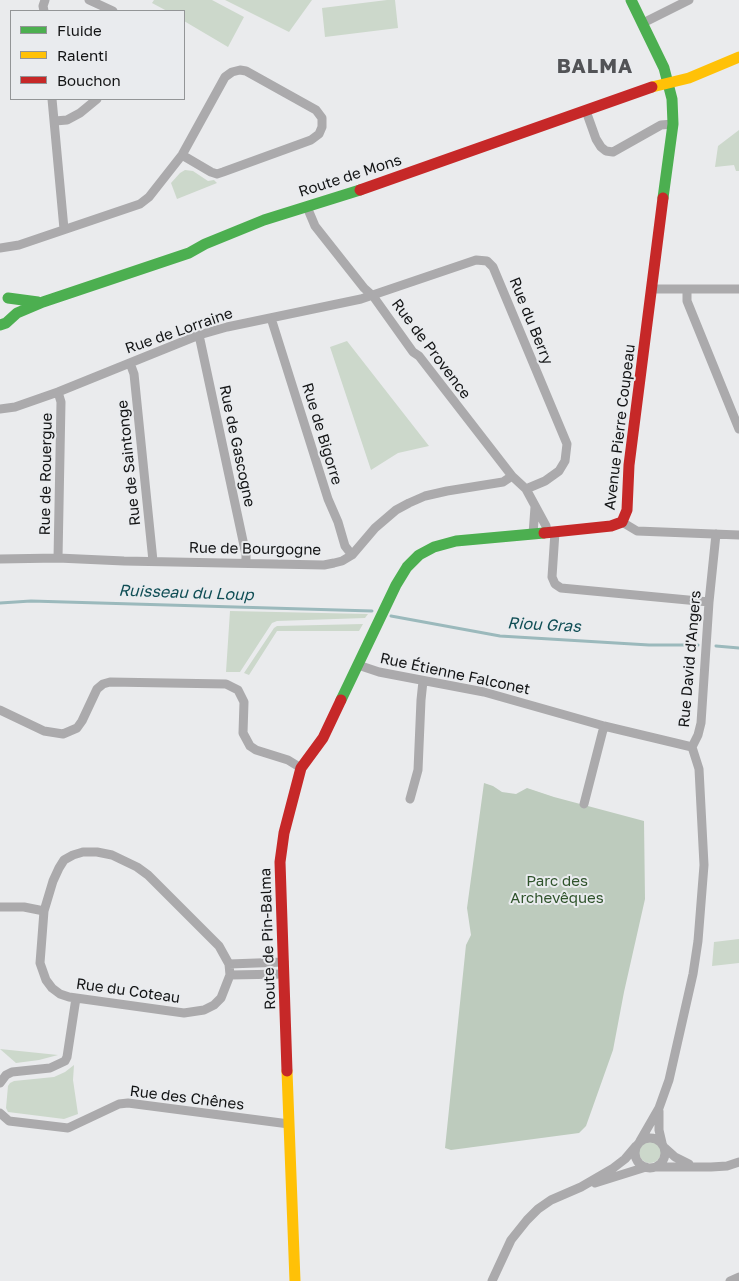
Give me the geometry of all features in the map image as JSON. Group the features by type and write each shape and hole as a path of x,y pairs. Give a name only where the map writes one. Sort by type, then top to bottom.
{"street":[{"path":"89,0 110,10"},
{"name":"Avenue Pierre Coupeau","path":"379,619 407,567 419,555 428,550 456,541 611,526 622,522 628,504 629,465 672,124 672,99 664,68 631,0"},
{"path":"643,23 688,0"},
{"name":"Route de Mons","path":"4,324 17,313 43,302 189,253 204,244 264,220 325,202 652,87 699,74 739,57"},
{"path":"0,248 10,248 140,204 149,197 182,155 225,77 232,72 246,71 316,110 322,118 322,127 319,134 311,140 217,174 182,155"},
{"path":"52,100 64,230"},
{"path":"55,121 67,120 80,113 95,100"},
{"path":"586,111 596,139 601,148 606,151 613,152 661,124 672,124"},
{"name":"Rue de Provence","path":"307,207 315,226 512,476 526,489 551,532"},
{"name":"Rue du Berry","path":"372,296 476,260 487,261 493,267 566,444 564,461 559,471 545,481 526,489"},
{"path":"652,289 739,289"},
{"path":"687,289 687,301 739,429"},
{"path":"3,294 13,307 4,324"},
{"name":"Route de Mons","path":"3,294 30,302 43,302"},
{"name":"Rue de Lorraine","path":"0,409 15,407 58,392 199,336 227,327 372,296"},
{"name":"Rue de Bigorre","path":"271,318 328,499 338,522 345,546 352,555"},
{"name":"Rue de Gascogne","path":"199,336 246,555 246,563"},
{"name":"Rue de Saintonge","path":"130,363 134,374 153,561"},
{"name":"Rue de Rouergue","path":"58,392 61,402 58,558"},
{"name":"Rue de Bourgogne","path":"0,558 324,565 342,561 352,555 380,523 396,510 409,503 425,496 447,491 503,482 512,476"},
{"path":"533,534 535,507"},
{"path":"622,522 637,531 739,535"},
{"path":"551,532 552,577 555,584 561,588 709,602"},
{"name":"Rue David d'Angers","path":"581,1187 625,1159 638,1143 659,1108 669,1080 693,974 698,941 704,865 699,769 692,747 701,723 709,602 716,534"},
{"name":"Route de Pin-Balma","path":"295,1281 281,847 301,768 323,738 379,619"},
{"name":"Rue Étienne Falconet","path":"358,666 379,672 484,692 604,726 692,747"},
{"path":"410,800 418,770 423,681"},
{"path":"0,710 44,731 63,734 76,728 82,721 97,689 103,684 110,682 226,684 238,690 244,702 243,733 250,746 256,750 288,760 301,768"},
{"path":"584,804 604,726"},
{"name":"Rue du Coteau","path":"83,852 97,852 112,855 137,867 148,875 219,946 229,964 230,975 221,998 214,1005 204,1010 184,1013 76,998 60,994 52,988 42,973 40,962 44,911 53,881 64,860 73,855 83,852"},
{"path":"0,907 44,911"},
{"path":"229,964 284,968"},
{"path":"230,975 284,968"},
{"path":"0,1083 2,1078 12,1072 50,1068 65,1061 68,1056 76,998"},
{"name":"Rue des Chênes","path":"0,1113 9,1121 68,1128 119,1104 128,1103 289,1124"},
{"name":"Rue David d'Angers","path":"659,1108 658,1123 664,1145"},
{"path":"694,1166 680,1160 652,1137 638,1143 635,1151 637,1161 646,1167 727,1166 739,1162"},
{"path":"656,1167 664,1159 664,1145"},
{"name":"Rue David d'Angers","path":"492,1281 511,1240 519,1228 538,1209 551,1200 581,1187 646,1167"},
{"path":"730,1281 739,1276"}],"green space":[{"path":"154,0 212,0 244,17 228,47 185,22 185,10 165,10 152,3"},
{"path":"225,0 312,0 289,32"},
{"path":"395,0 398,28 325,37 322,8"},
{"path":"739,130 739,171 736,171 734,165 715,167 718,146"},
{"path":"185,170 193,171 208,181 214,180 217,183 177,199 171,183"},
{"path":"347,341 429,446 398,453 371,470 330,347"},
{"path":"230,611 368,614 365,618 277,621 272,623 240,672 226,672"},
{"path":"363,624 359,631 277,631 249,675 244,673 277,626"},
{"name":"Parc des Archevêques","path":"484,783 502,792 516,794 527,788 644,821 645,899 613,1050 586,1126 579,1133 451,1150 445,1148 466,945 471,935 467,908"},
{"path":"739,939 739,963 712,966 714,942"},
{"path":"0,1049 58,1055 16,1063"},
{"path":"74,1065 73,1080 78,1114 64,1119 8,1112 6,1108 8,1086 10,1083 54,1077"},
{"path":"650,1141 658,1144 661,1152 658,1160 650,1163 642,1160 639,1152 642,1144"}],"waterway":[{"name":"Ruisseau du Loup","path":"0,603 31,601 372,611"},
{"name":"Riou Gras","path":"391,616 500,636 649,645 698,645"},
{"name":"Riou Gras","path":"716,646 739,648"}],"traffic: fast":[{"path":"631,0 664,68 672,99 673,124 663,198"},
{"path":"0,325 6,323 17,313 43,302 189,253 205,244 264,220 360,190"},
{"path":"8,298 38,302"},
{"path":"341,700 396,585 407,567 419,555 434,547 456,541 544,533"}],"traffic: slow":[{"path":"652,87 689,78 739,57"},
{"path":"287,1071 295,1281"}],"traffic: jam":[{"path":"360,190 652,87"},
{"path":"544,533 611,526 622,522 627,510 629,465 663,198"},
{"path":"287,1071 280,862 284,833 301,768 323,738 341,700"}],"district":[{"name":"BALMA","path":"595,67"}]}
